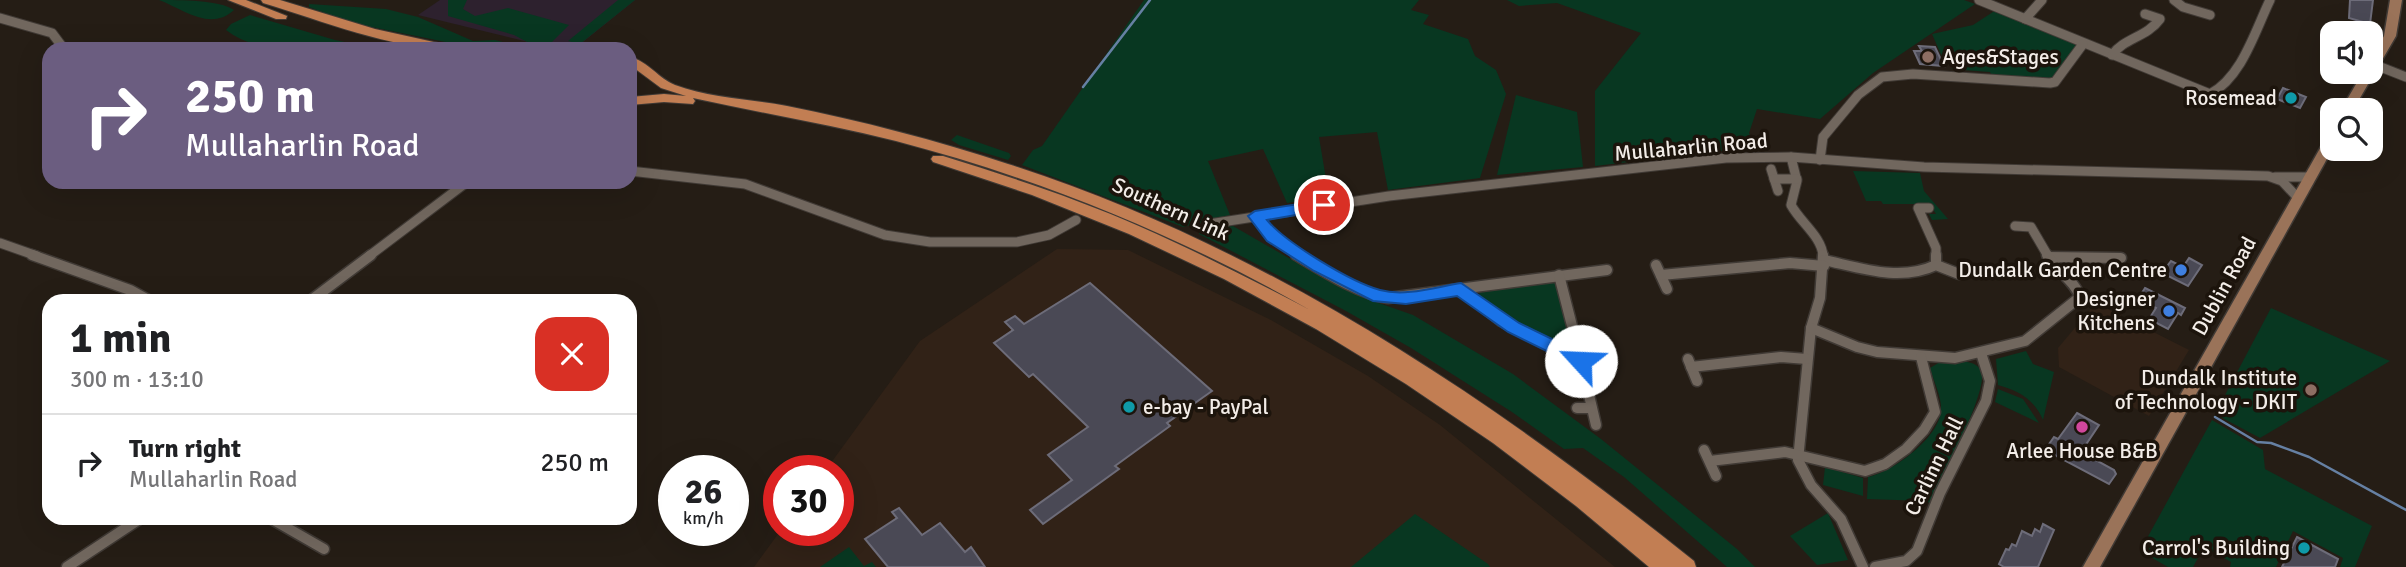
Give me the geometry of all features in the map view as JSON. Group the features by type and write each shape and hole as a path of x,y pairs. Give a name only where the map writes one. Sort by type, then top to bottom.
{"main road":[{"path":"234,0 300,22 378,42"},
{"path":"267,0 372,32 416,42"},
{"path":"2383,48 2390,36 2394,1"},
{"name":"Southern Link","path":"637,63 657,81 671,88 898,136 1007,168 1141,218 1250,271 1394,351 1520,435 1687,567"},
{"path":"637,93 648,83 648,71"},
{"name":"Southern Link","path":"637,100 674,99 854,135 1004,180 1158,241 1294,310 1417,384 1523,457 1608,521 1663,567"},
{"name":"Dublin Road","path":"2091,567 2320,158"}],"street":[{"path":"1979,0 2210,94 2222,88 2270,0"},
{"path":"2025,19 2046,0"},
{"path":"2174,0 2183,8 2210,15"},
{"path":"2112,55 2120,44 2148,34 2160,19 2146,14"},
{"path":"0,18 52,33 59,42"},
{"path":"1820,160 1823,136 1858,95 1882,77 1913,74 2050,83 2055,82 2083,44"},
{"path":"2383,71 2406,77"},
{"path":"1791,157 1797,179 1791,205 1800,221 1818,239 1824,263 1822,291 1811,328 1798,453 1805,476 1836,512 1863,567"},
{"name":"Mullaharlin Road","path":"1209,224 1390,196 1726,158 1791,157 1924,167 2309,177"},
{"path":"637,172 745,184 885,235 908,240 1034,240 1062,230 1076,220"},
{"path":"1779,191 1772,174 1797,179"},
{"path":"2268,176 2282,181 2298,198"},
{"path":"319,294 458,189"},
{"path":"1929,208 1918,208 1936,248 1936,265"},
{"path":"1255,216 1272,237 1319,267 1379,297 1406,298 1607,270"},
{"path":"1811,328 1857,347 1921,358 1955,358 2025,341 2080,297 2078,291 2054,267 2031,227 2015,226"},
{"path":"0,243 137,294"},
{"path":"2048,257 2121,258"},
{"path":"1661,275 1790,263 1824,263 1891,272 1919,272 1936,265 1959,274"},
{"path":"1656,264 1667,289"},
{"path":"1559,275 1596,425"},
{"path":"1461,289 1468,297 1514,327 1581,361"},
{"name":"Carlinn Hall","path":"1875,567 1906,561 1917,551 1940,493 1986,401 1990,381 1981,353"},
{"path":"1697,381 1689,363 1781,356 1807,359"},
{"name":"Carlinn Hall","path":"1710,461 1767,452 1798,453 1865,471 1877,468 1920,435 1935,412 1921,358"},
{"path":"1577,408 1591,408"},
{"path":"1704,450 1716,476"},
{"path":"67,567 130,525"},
{"path":"282,525 324,549"}],"shaded area":[{"path":"440,0 635,0 583,42 528,42 418,15"},
{"path":"1057,249 1128,250 1271,320 1368,376 1440,425 1615,567 754,567 769,546 854,546 854,455 837,455 920,341"},
{"path":"2096,303 2189,350 2149,416 2059,367 2058,348"}],"green space":[{"path":"159,0 210,2 234,10 216,19 206,19"},
{"path":"448,0 467,0 463,9 475,16 508,8 569,25 552,42 527,42 514,35 448,16"},
{"path":"618,0 635,0 582,42 568,41"},
{"path":"1144,0 1419,0 1411,10 1429,15 1423,24 1468,39 1475,56 1496,70 1506,94 1480,178 1388,190 1377,132 1319,137 1329,197 1287,203 1263,149 1208,161 1230,215 1183,227 1022,165 1033,150 1042,146"},
{"path":"1507,0 1964,0 1975,4 1873,73 1820,119 1757,109 1749,133 1755,147 1595,166 1595,91 1641,33 1557,3 1519,6"},
{"path":"309,4 386,9 418,17 473,41 503,42 446,42 352,23 309,7"},
{"path":"1996,10 2078,45 2052,80 1993,77 1990,72 1950,69 1973,66 1971,62 1951,65 1948,60 1943,59 1932,34 1973,25"},
{"path":"250,15 345,42 250,42 226,30 231,24"},
{"path":"1516,95 1577,112 1583,167 1497,175"},
{"path":"957,135 1011,156 1008,160 959,145 951,140"},
{"path":"1853,171 1920,173 1924,191 1948,219 1932,220 1929,214 1936,214 1930,204 1883,204 1881,201 1866,201"},
{"path":"1233,226 1320,276 1373,301 1413,315 1513,374 1601,439 1737,549 1755,567 1727,567 1624,477 1583,448 1564,449 1512,412 1411,348 1199,234 1199,231"},
{"path":"1553,282 1557,284 1571,344 1567,347 1557,347 1483,303 1478,297 1481,290"},
{"path":"2271,308 2390,361 2260,438 2215,414"},
{"path":"2026,351 2033,364 2054,372 2043,420 2025,397 1998,385 1996,359"},
{"path":"1940,362 1973,364 1981,371 1982,381 1971,415 1930,503 1867,499 1868,477 1890,468 1914,452 1939,420 1940,400 1930,368"},
{"path":"1998,389 2023,399 2039,423 1995,402"},
{"path":"2212,420 2263,450 2265,469 2372,526 2355,567 2340,567 2343,558 2293,531 2276,567 2230,567 2231,562 2204,547 2193,567 2168,567 2140,551"},
{"path":"1825,467 1863,478 1863,496 1823,485"},
{"path":"1828,513 1848,560 1817,565 1790,536"},
{"path":"1415,514 1488,564 1490,567 1351,567"},
{"path":"849,547 864,566 872,562 876,567 820,567"}],"building":[{"path":"2350,0 2373,0 2370,21 2349,18"},
{"name":"Ages&Stages","path":"1919,46 1935,47 1944,66 1920,64 1914,51 1922,51"},
{"name":"Rosemead","path":"2283,88 2306,97 2300,108 2277,99"},
{"name":"Dundalk Garden Centre","path":"2189,258 2202,265 2188,286 2162,273 2171,261 2183,267"},
{"name":"e-bay - PayPal","path":"1090,283 1212,391 1167,423 1170,426 1115,466 1119,469 1043,524 1030,510 1072,480 1048,455 1088,427 1033,374 1029,377 994,343 1013,330 1005,322 1015,316 1024,324"},
{"name":"Designer Kitchens","path":"2145,288 2185,308 2181,315 2178,313 2168,329 2149,319 2156,308 2138,299"},
{"path":"2077,413 2099,425 2081,452 2114,470 2116,474 2109,484 2045,450 2054,437 2058,439"},
{"path":"899,508 922,535 940,523 965,552 971,547 985,567 888,567 865,539 897,518 892,512"},
{"path":"2043,524 2054,530 2038,567 2004,567 1999,564 2006,549 2009,550 2012,544 2016,546 2022,531 2032,536 2035,529 2040,532"},
{"name":"Carrol's Building","path":"2297,537 2338,559 2335,567 2282,567"}],"waterway":[{"path":"1083,87 1150,0"},
{"path":"2215,417 2257,442 2271,443 2309,457 2406,510"}],"place":[{"name":"Ages&Stages","path":"1928,57"},
{"name":"Rosemead","path":"2291,98"},
{"name":"Dundalk Garden Centre","path":"2181,270"},
{"name":"Designer Kitchens","path":"2169,311"},
{"name":"Dundalk Institute of Technology - DKIT","path":"2311,390"},
{"name":"e-bay - PayPal","path":"1129,407"},
{"name":"Arlee House B&B","path":"2082,427"},
{"name":"Carrol's Building","path":"2304,548"}],"route":[{"path":"1324,205 1255,216 1272,237 1319,267 1379,297 1406,298 1461,289 1468,297 1514,327 1581,361"}]}
